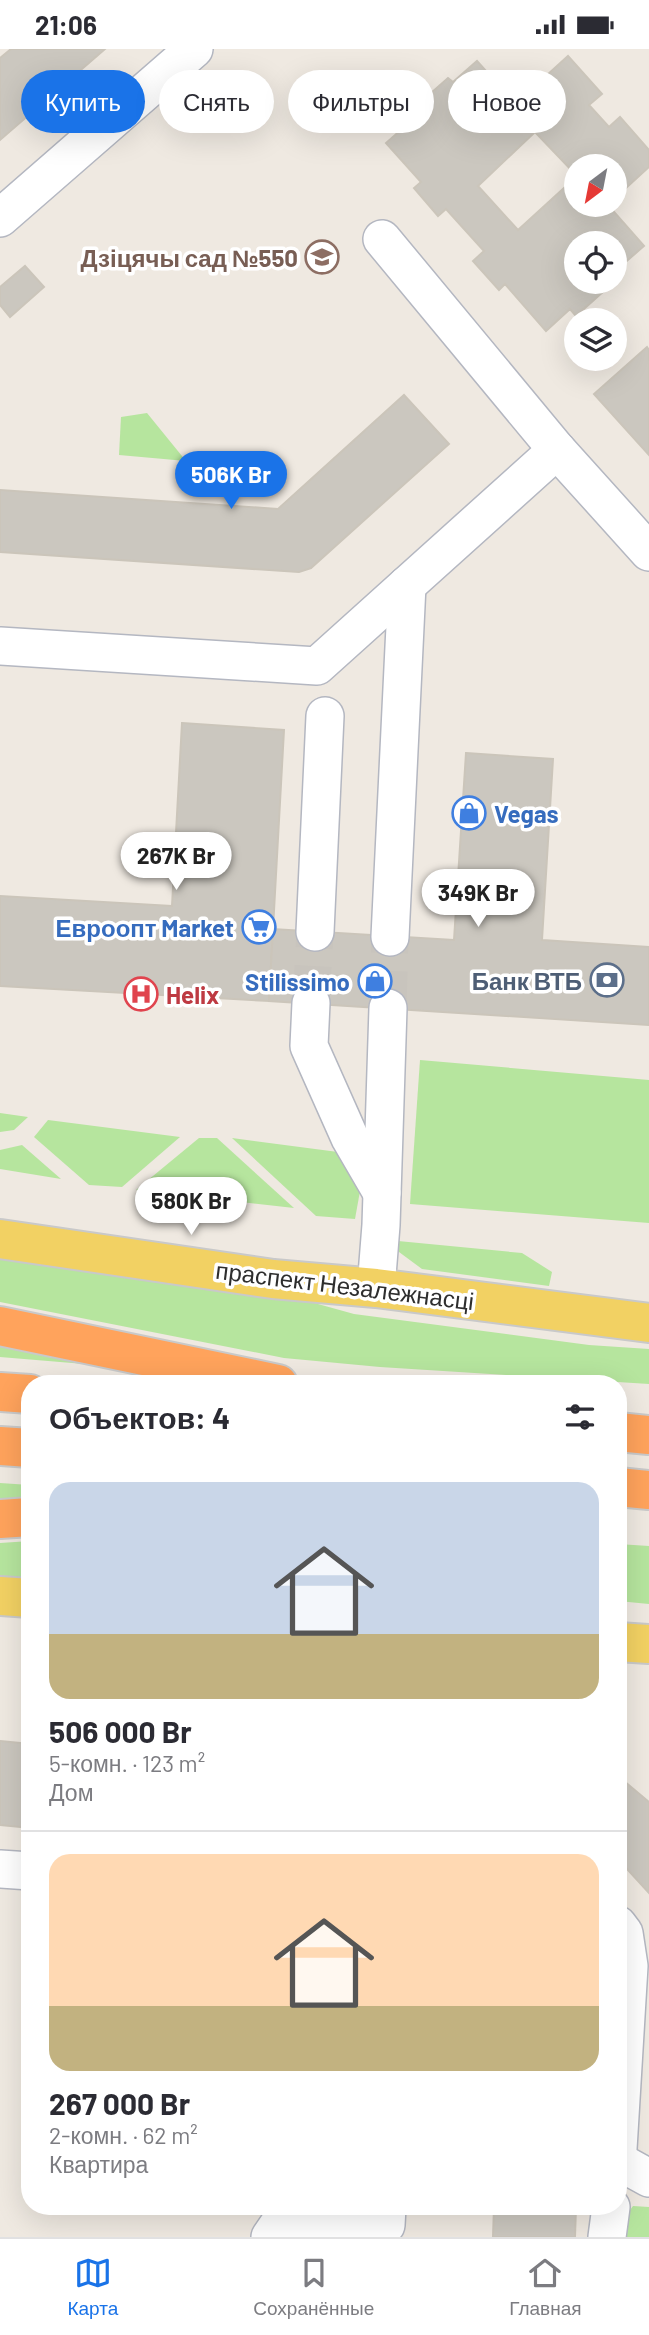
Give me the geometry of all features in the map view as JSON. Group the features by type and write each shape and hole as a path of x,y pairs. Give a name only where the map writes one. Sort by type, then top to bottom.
{"highway":[{"path":"0,1326 235,1375"},
{"path":"0,1392 21,1393"},
{"path":"627,1433 649,1434"},
{"path":"0,1446 21,1447"},
{"path":"627,1488 649,1490"},
{"path":"0,1519 21,1518"}],"main road":[{"name":"праспект Незалежнасці","path":"0,1239 273,1279 376,1288 649,1323"},
{"path":"0,1596 21,1597"},
{"path":"627,1643 649,1644"}],"lane":[{"path":"0,218 194,49"},
{"path":"382,239 557,450 649,552"},
{"path":"0,646 317,666 557,450"},
{"path":"390,937 407,585"},
{"path":"315,932 326,716"},
{"path":"311,1003 309,1046 350,1138 382,1193"},
{"path":"376,1288 388,1008"},
{"path":"0,1869 21,1870"},
{"path":"627,1940 639,1967 627,2071"},
{"path":"627,2166 649,2178"},
{"path":"270,2237 283,2218 386,2225 387,2215"},
{"path":"607,2237 610,2215"}],"green space":[{"path":"147,413 186,461 119,455 121,417"},
{"path":"420,1060 649,1080 649,1223 410,1204"},
{"path":"0,1113 28,1117 14,1130 0,1132"},
{"path":"48,1120 180,1137 122,1187 89,1185 34,1137"},
{"path":"199,1138 217,1138 294,1208 136,1190"},
{"path":"232,1138 338,1152 362,1180 355,1219 316,1216"},
{"path":"22,1145 61,1179 0,1169 0,1150"},
{"path":"398,1241 522,1253 552,1272 549,1286 422,1269 399,1252"},
{"path":"0,1255 271,1291 354,1314 589,1345 649,1349 649,1384 627,1383 627,1375 507,1375 284,1358 0,1302"},
{"path":"0,1345 84,1364 0,1357"},
{"path":"0,1483 21,1484 21,1504 0,1505"},
{"path":"21,1542 21,1587 0,1586 0,1543"},
{"path":"627,1545 649,1546 649,1604 627,1602"},
{"path":"633,2206 649,2207 649,2237 623,2237 624,2218"}],"building":[{"path":"11,49 105,49 81,70 21,70 21,122 0,140 0,58"},
{"path":"568,56 602,94 589,105 609,127 620,117 649,150 649,167 627,187 627,154 564,154 564,162 536,133 566,133 566,70 553,70"},
{"path":"477,61 485,70 467,70"},
{"path":"448,78 448,133 534,133 478,186 518,230 564,188 564,217 619,217 644,246 627,261 627,231 564,231 564,294 601,294 585,308 564,308 564,314 546,331 505,284 499,290 473,261 484,251 446,209 438,216 414,188 421,182 386,143 397,133 434,133 434,90"},
{"path":"25,266 44,287 10,317 0,305 0,287"},
{"path":"647,347 649,455 594,394 620,371 627,371 627,365"},
{"path":"404,395 449,444 311,568 299,572 0,552 0,490 278,509"},
{"path":"182,723 284,730 269,1001 0,986 0,896 172,906"},
{"path":"466,753 553,759 542,940 649,947 649,1025 269,1001 273,929 454,940"},
{"path":"0,1741 21,1743 21,1827 0,1825"},
{"path":"627,1784 649,1802 649,1893 627,1869"},
{"path":"494,2215 576,2215 575,2237 493,2237"}],"tunnel":[{"path":"311,1003 315,932"},
{"path":"388,1008 390,937"}],"place":[{"name":"Дзіцячы сад №550","path":"322,257"},
{"name":"Vegas","path":"469,813"},
{"name":"Евроопт Market","path":"259,927"},
{"name":"Банк ВТБ","path":"607,980"},
{"name":"Stilissimo","path":"375,981"},
{"name":"Helix","path":"141,994"}]}
